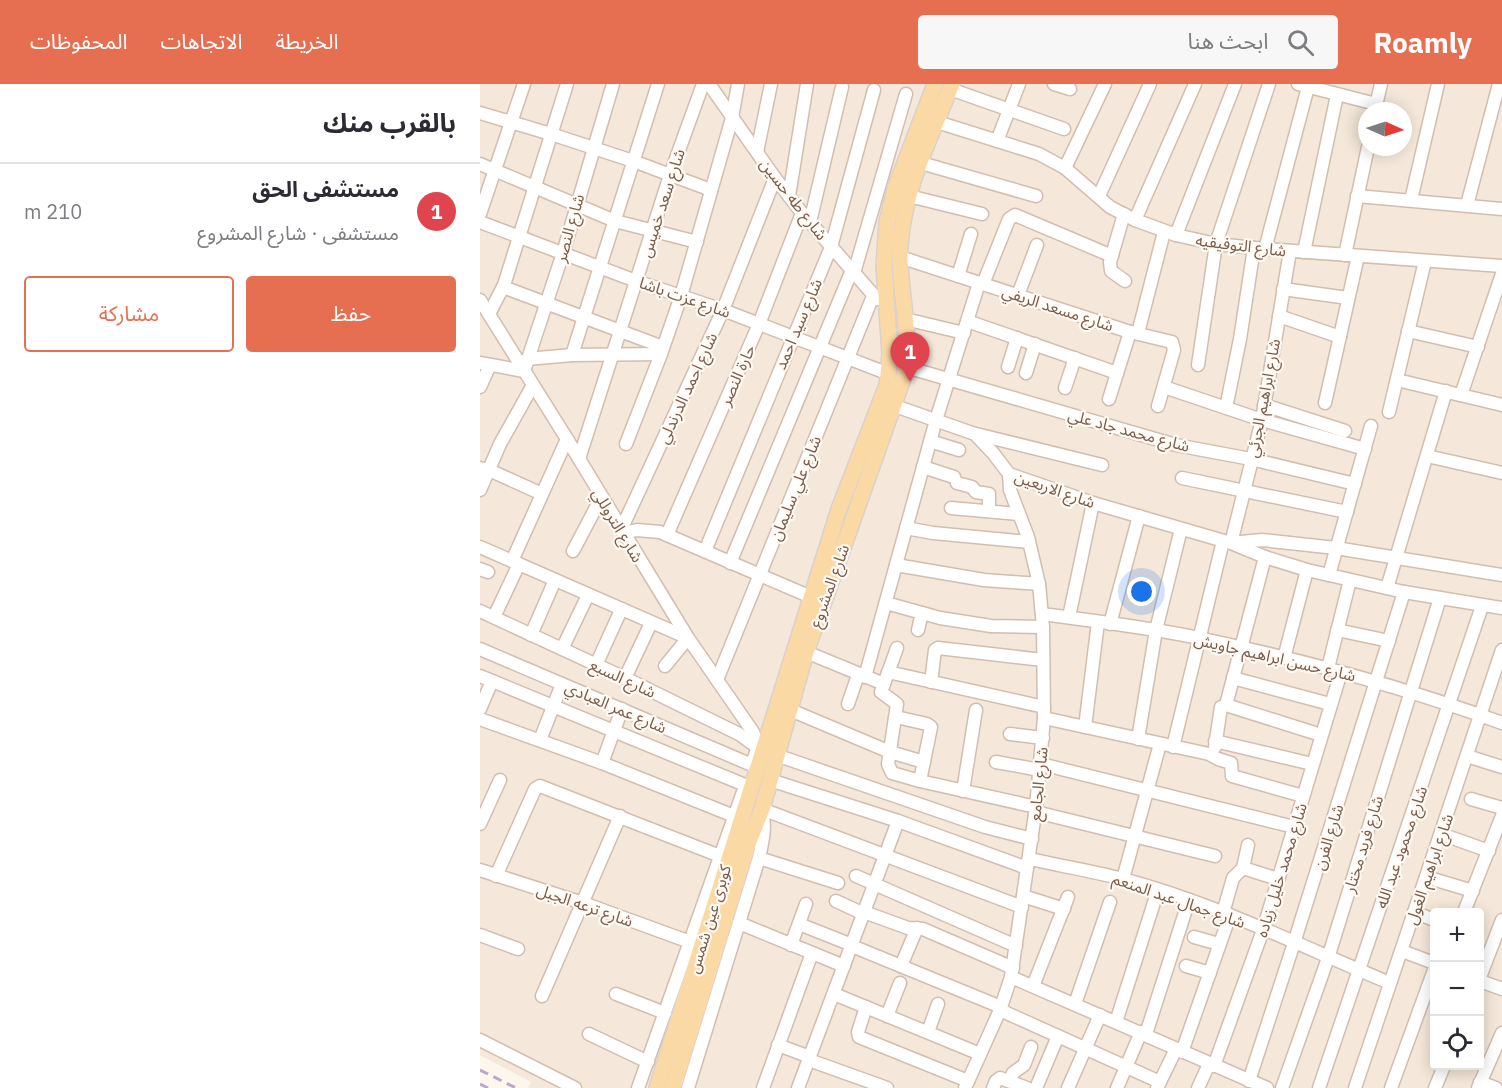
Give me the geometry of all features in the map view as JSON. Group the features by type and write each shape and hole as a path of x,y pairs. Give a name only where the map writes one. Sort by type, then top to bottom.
{"main road":[{"name":"شارع المشروع","path":"765,751 788,709 806,652 895,406 906,367 908,348 900,257 902,226 909,196 937,122 945,86"},
{"name":"شارع المشروع","path":"762,809 770,780 765,751 839,509 887,385 890,354 884,253 890,205 945,86"},
{"name":"كوبرى عين شمس","path":"657,1088 738,816 765,751"},
{"name":"كوبرى عين شمس","path":"673,1088 748,844 762,809"}],"street":[{"path":"480,214 524,84"},
{"path":"483,307 503,287 567,84"},
{"name":"شارع النصر","path":"526,365 563,253 613,84"},
{"path":"572,355 658,84"},
{"name":"شارع سعد خميس","path":"579,459 670,175 703,84"},
{"name":"شارع طه حسين","path":"709,84 806,218 886,308"},
{"path":"626,444 681,296 732,118 738,84"},
{"path":"757,152 771,84"},
{"path":"789,196 807,84"},
{"path":"997,141 1019,84"},
{"path":"1054,84 1070,89"},
{"path":"1065,168 1105,84"},
{"path":"1099,196 1150,84"},
{"path":"1125,281 1111,271 1112,256 1195,84"},
{"path":"1109,399 1117,372 1134,333 1170,233 1235,84"},
{"path":"1198,365 1216,244 1269,84"},
{"path":"1377,102 1381,84"},
{"path":"1411,200 1438,84"},
{"path":"1467,205 1499,84"},
{"path":"1226,408 1260,249 1303,85 1359,102"},
{"path":"945,86 1064,129"},
{"name":"حارة النصر","path":"667,535 806,218 842,87"},
{"name":"شارع سيد احمد","path":"705,551 792,336 831,247 874,90"},
{"path":"730,563 853,272 906,94"},
{"path":"1304,252 1337,94"},
{"path":"480,113 594,148 711,190"},
{"name":"شارع التوفيقيه","path":"937,122 1039,154 1065,168 1110,207 1170,233 1216,244 1260,249 1502,266"},
{"path":"1325,403 1348,298 1357,196 1366,156"},
{"path":"921,163 1035,196"},
{"path":"480,164 535,185 615,221 697,242"},
{"name":"شارع احمد الدرندلي","path":"622,531 723,310 775,178"},
{"path":"909,196 982,214"},
{"path":"1357,196 1502,209"},
{"path":"848,704 861,676 886,603 936,420 965,327 1009,219 1012,216 1018,216 1112,256"},
{"name":"شارع عزت باشا","path":"480,222 636,281 723,310 889,374"},
{"path":"958,276 970,234"},
{"path":"1018,295 1036,245"},
{"name":"شارع ابراهيم الجرئي","path":"1173,747 1199,638 1244,491 1262,420 1290,251"},
{"name":"شارع مسعد الريفي","path":"900,257 1174,344 1164,387"},
{"path":"1389,412 1425,261"},
{"path":"1461,395 1502,274"},
{"path":"503,287 620,332 662,351"},
{"path":"1283,289 1348,298"},
{"name":"شارع علي سليمان","path":"717,680 873,296"},
{"name":"شارع التروللي","path":"483,307 526,365 533,385 688,638 765,751"},
{"path":"1279,316 1340,337"},
{"path":"905,319 965,327 1017,338 1117,372"},
{"path":"1408,332 1478,346"},
{"path":"1008,367 1017,338"},
{"path":"1026,373 1035,344"},
{"path":"480,387 485,364 526,365 572,355 662,351"},
{"path":"1065,388 1075,358"},
{"name":"شارع محمد جاد علي","path":"906,367 1176,445 1251,459 1355,484"},
{"path":"1397,380 1502,405"},
{"path":"480,490 484,469 533,385"},
{"path":"1158,406 1164,387 1262,420 1365,449"},
{"path":"1387,588 1446,392"},
{"path":"1264,405 1345,431"},
{"name":"شارع الاربعين","path":"895,406 975,434 1009,474 1093,503 1227,542 1306,570 1404,592 1502,609"},
{"path":"1329,575 1371,426"},
{"path":"975,434 1102,465"},
{"path":"494,617 542,494 567,439"},
{"path":"930,441 959,450"},
{"path":"1427,456 1502,473"},
{"path":"923,467 972,487 976,492 989,494 989,511"},
{"path":"484,469 542,494"},
{"name":"شارع الجامع","path":"967,1084 1000,1008 1012,973 1036,810 1043,738 1042,614 1039,584 1029,542 1010,490 1009,474"},
{"path":"1182,478 1347,512"},
{"path":"573,550 602,498"},
{"path":"1068,617 1093,503"},
{"path":"951,508 1019,514"},
{"path":"1085,727 1104,623 1139,516"},
{"path":"906,528 933,533 1029,542"},
{"path":"1138,739 1156,630 1181,529"},
{"path":"622,531 645,530 667,535 811,597"},
{"name":"شارع الاربعين","path":"1227,542 1262,540 1336,548 1502,575"},
{"path":"480,547 688,638 665,666"},
{"path":"1226,705 1265,557"},
{"path":"896,565 984,580 1039,584"},
{"path":"1284,658 1306,570"},
{"path":"531,635 555,580"},
{"path":"1328,668 1350,580"},
{"name":"شارع الفرن","path":"1243,1082 1294,944 1404,592"},
{"path":"562,649 588,595"},
{"name":"شارع فريد مختار","path":"1282,1088 1328,958 1440,598"},
{"path":"886,603 922,613 991,626 1042,627"},
{"name":"شارع محمود عبد الله","path":"1319,1088 1482,606"},
{"path":"596,664 621,610"},
{"name":"شارع السبع","path":"480,611 625,678 739,734 765,751 986,827 1032,839"},
{"path":"918,630 922,613"},
{"name":"شارع حسن ابراهيم جاويش","path":"1042,614 1199,638 1328,668 1502,723"},
{"path":"625,678 651,623"},
{"path":"1337,630 1389,640"},
{"path":"897,648 882,693 897,704 889,758 892,773 1215,856"},
{"path":"931,682 935,650 938,648 1043,660"},
{"name":"شارع عمر العبادي","path":"480,649 752,765"},
{"name":"شارع ابراهيم الغول","path":"1355,1088 1502,651"},
{"path":"806,652 861,676 931,682 1044,712 1085,727 1213,756 1232,765 1232,776 1303,796"},
{"name":"شارع محمد خليل زياده","path":"1198,1088 1212,1065 1263,930 1341,672"},
{"path":"480,709 486,678 745,785"},
{"path":"1233,678 1330,704"},
{"path":"540,740 562,684"},
{"path":"1213,756 1221,707 1226,705 1321,735"},
{"path":"602,763 622,709"},
{"path":"788,709 889,758 924,762"},
{"path":"963,791 976,710"},
{"path":"896,717 929,725 931,729 920,781"},
{"path":"480,719 738,816"},
{"path":"1010,734 1043,738"},
{"path":"1215,741 1312,764"},
{"path":"1123,879 1160,744"},
{"name":"شارع المشروع","path":"638,1088 720,856 738,816 752,765 765,751"},
{"path":"1467,756 1502,767"},
{"path":"996,762 1041,767 1147,789 1294,827"},
{"path":"480,824 500,780"},
{"name":"شارع جمال عبد المنعم","path":"770,780 1029,863 1123,879 1189,900 1390,983"},
{"path":"496,876 537,787 543,786 720,856"},
{"path":"1471,798 1502,808"},
{"path":"762,809 885,856 1022,902 1064,909"},
{"name":"شارع المشروع","path":"688,1088 759,858 765,835 762,809"},
{"path":"542,996 620,816"},
{"path":"1466,908 1502,816"},
{"path":"798,1088 898,822"},
{"path":"1441,834 1489,851"},
{"path":"798,924 1000,1008 1126,1067 1159,1085 1179,1051 1210,974 1220,944 1233,878 1243,868 1248,845"},
{"path":"759,858 838,883"},
{"path":"1243,868 1278,879"},
{"name":"شارع ترعه الجبل","path":"480,870 583,903 690,942"},
{"path":"856,876 1016,946"},
{"path":"1426,876 1473,891"},
{"path":"1116,1022 1158,890"},
{"path":"1033,986 1068,897"},
{"path":"1117,1088 1144,1033 1189,900"},
{"path":"836,902 908,928 923,929 1012,973 1033,986 1144,1033 1243,1082 1268,1088"},
{"path":"1075,1004 1110,902"},
{"path":"791,945 806,904"},
{"path":"1414,912 1430,918"},
{"path":"1484,966 1502,920"},
{"path":"739,923 844,966"},
{"path":"901,966 917,928"},
{"path":"480,935 518,949"},
{"path":"1194,937 1220,944"},
{"path":"1402,951 1431,962"},
{"path":"763,1088 812,953"},
{"path":"1186,966 1210,974"},
{"path":"1391,1088 1430,981"},
{"path":"1484,981 1502,990"},
{"path":"887,1016 900,983"},
{"path":"616,994 665,1013"},
{"path":"834,994 980,1054"},
{"path":"928,1032 938,1004"},
{"path":"866,1007 858,1032 860,1038 967,1084"},
{"path":"1068,1088 1100,1015"},
{"path":"1496,1088 1479,1085 1498,1052 1502,1033"},
{"path":"589,1034 648,1062"},
{"path":"1036,1088 1058,1036"},
{"path":"480,1040 575,1088"},
{"path":"778,1045 887,1088"},
{"path":"1009,1081 1013,1073 1024,1065 1031,1047"},
{"path":"1435,1088 1442,1070"},
{"path":"994,1084 1000,1078 1027,1088"}],"shaded area":[{"path":"480,84 1502,84 1502,1088 528,1088 531,1082 480,1055"}],"railway":[{"path":"480,1070 516,1088"},
{"path":"480,1084 488,1088"}],"place":[{"name":"مستشفى الحق","path":"910,382"}]}
